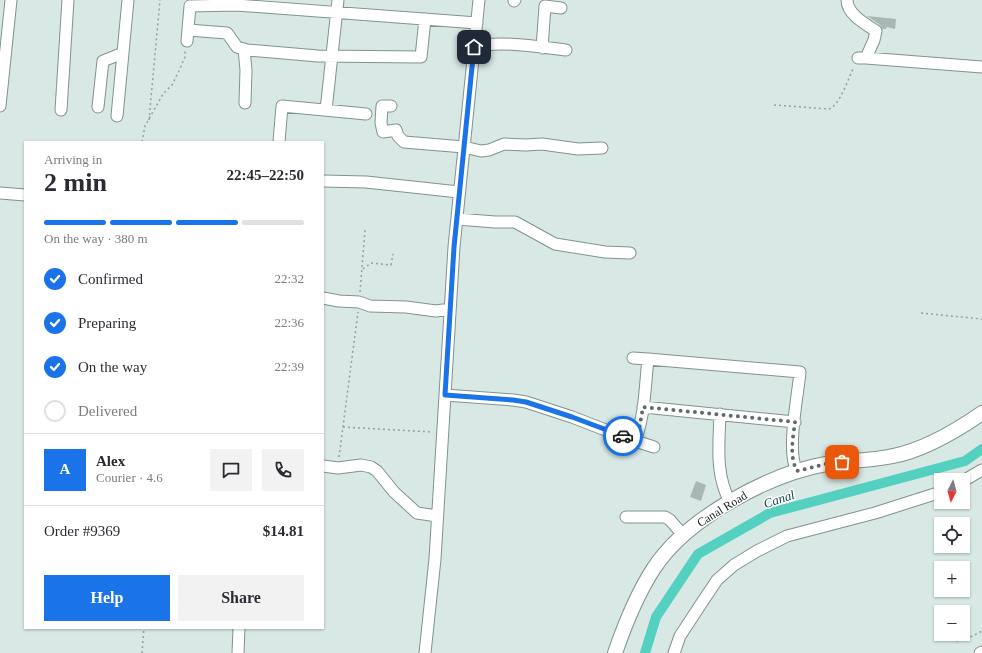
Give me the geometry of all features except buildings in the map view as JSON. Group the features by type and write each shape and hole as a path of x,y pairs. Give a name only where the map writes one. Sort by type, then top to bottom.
{"street":[{"path":"0,106 11,0"},
{"path":"61,110 68,0"},
{"path":"117,116 128,0"},
{"path":"326,110 338,0"},
{"path":"425,653 434,559 457,219 479,0"},
{"path":"847,0 846,2 850,10 862,22 876,31 874,40 862,58 982,68"},
{"path":"425,19 421,57 318,56 244,49 237,47 227,33 187,36 190,6 236,5 336,12 477,23"},
{"path":"542,48 545,6 561,8"},
{"path":"474,47 486,44 566,50"},
{"path":"244,49 246,70 245,103"},
{"path":"98,107 103,61 123,53"},
{"path":"279,141 282,106 366,114"},
{"path":"391,106 382,106 381,123 383,132 396,130 398,136 404,142 481,151 489,150 504,144 538,144 578,149 602,148"},
{"path":"324,181 366,182 460,192"},
{"path":"0,193 24,195"},
{"path":"457,219 515,222 554,244 606,252 630,253"},
{"path":"324,298 339,301 360,302 370,306 406,307 436,311 450,309"},
{"path":"633,358 800,372 792,450 794,466 797,471"},
{"path":"636,441 643,407 648,359"},
{"path":"445,395 526,402 654,447"},
{"path":"643,407 795,422"},
{"name":"Canal Road","path":"615,653 623,630 654,568 683,535 709,514 749,492 797,471 826,464 894,456 925,445 960,428 982,413"},
{"path":"720,414 718,454 719,468 725,492 730,502"},
{"path":"324,466 338,468 361,465 371,467 377,471 394,492 417,513 437,516"},
{"path":"970,477 982,470"},
{"path":"674,653 680,636 717,580 734,565 758,550 787,536 875,513 934,494"},
{"path":"626,517 665,517 670,520 683,535"},
{"path":"238,653 239,629"}],"path":[{"path":"149,120 160,0"},
{"path":"142,141 145,126 163,94 172,85 185,57 187,36"},
{"path":"774,105 829,109 834,107 862,58"},
{"path":"338,468 360,302 365,230"},
{"path":"363,269 371,263 391,265 393,254"},
{"path":"921,313 982,319"},
{"path":"343,427 442,433"},
{"path":"142,653 144,629"},
{"path":"970,637 982,631"}],"waterway":[{"name":"Canal","path":"645,653 656,617 698,554 770,513 965,461 982,449"}],"way so far":[{"path":"623,436 636,441 643,407 795,422 792,450 794,466 797,471 842,462"}],"route":[{"path":"474,47 454,247 445,395 526,402 623,436"}]}
